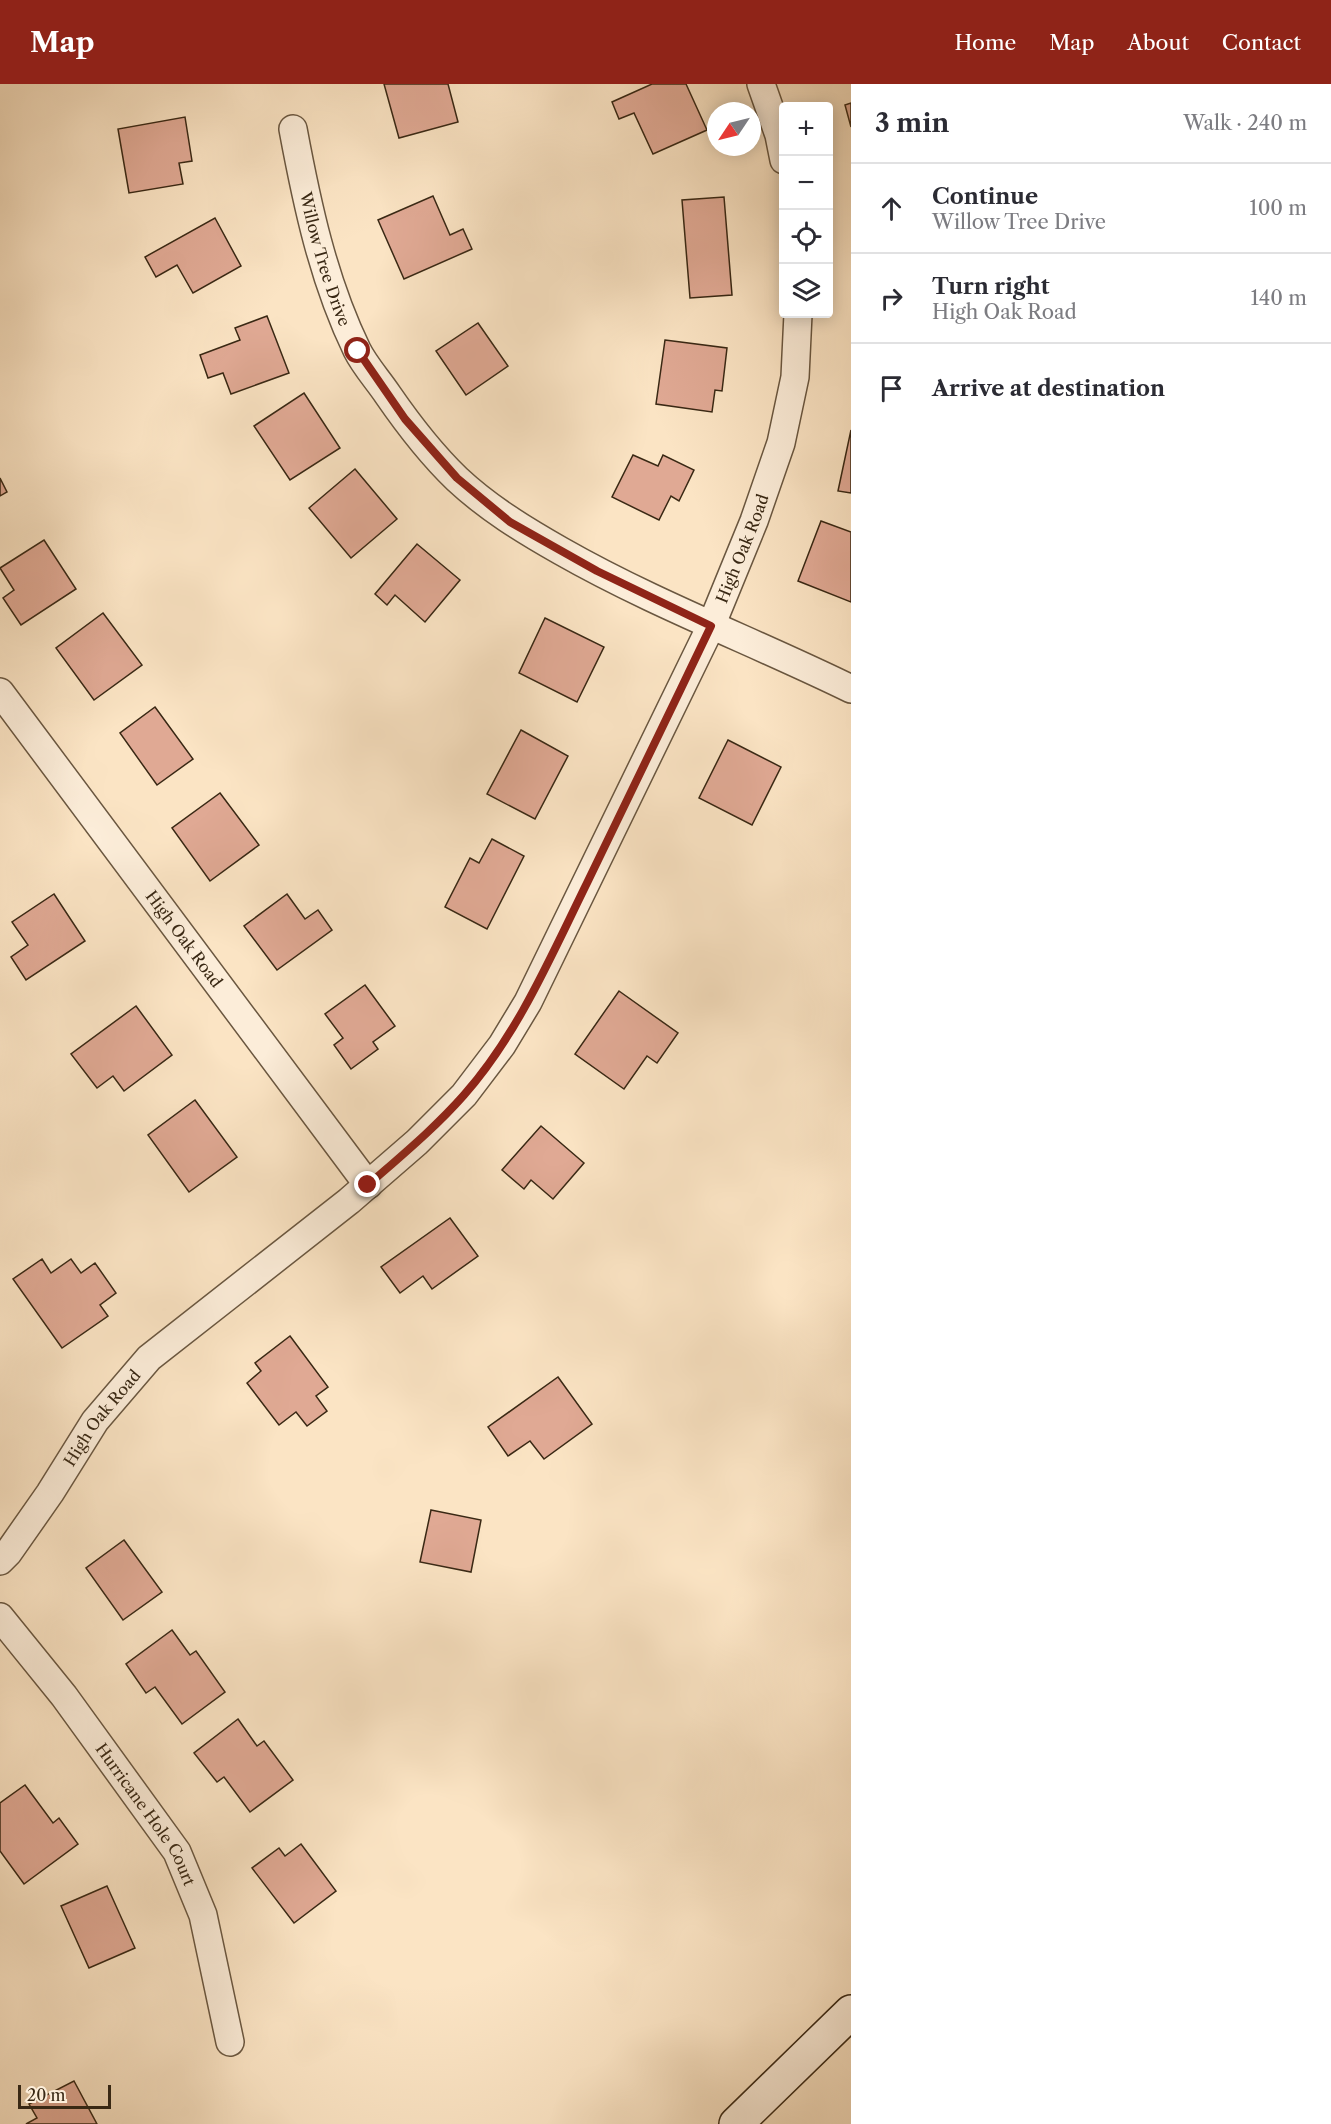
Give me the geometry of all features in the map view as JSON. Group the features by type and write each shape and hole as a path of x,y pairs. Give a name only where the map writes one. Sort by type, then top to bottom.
{"main road":[{"path":"736,2124 851,2012"}],"street":[{"path":"761,84 779,135 782,156"},
{"name":"Willow Tree Drive","path":"293,129 305,194 327,278 358,351 405,419 457,478 510,522 597,571 711,626 851,689"},
{"name":"High Oak Road","path":"0,1561 50,1493 95,1421 149,1358 368,1185 417,1142 464,1095 502,1045 542,973 711,626 754,521 781,443 795,377 798,318"},
{"name":"High Oak Road","path":"0,692 368,1185"},
{"name":"Hurricane Hole Court","path":"0,1617 64,1695 177,1852 203,1915 230,2042"}],"building":[{"path":"384,84 448,84 458,122 399,138"},
{"path":"652,84 686,84 707,130 653,154 634,113 619,119 612,102"},
{"path":"851,103 851,127 845,105"},
{"path":"185,117 192,161 179,163 183,184 129,193 118,129"},
{"path":"433,196 450,235 463,229 472,249 404,279 378,220"},
{"path":"724,197 732,295 690,298 682,200"},
{"path":"215,218 241,266 193,293 177,265 156,277 145,257"},
{"path":"267,316 289,373 231,394 223,373 208,378 200,355 240,340 235,328"},
{"path":"478,323 508,366 466,395 436,351"},
{"path":"665,340 727,348 722,391 715,390 712,412 656,404"},
{"path":"304,393 340,448 290,480 254,426"},
{"path":"851,430 851,493 838,491"},
{"path":"633,455 658,466 663,455 694,470 679,501 671,496 659,520 612,497"},
{"path":"355,469 397,519 351,558 309,508"},
{"path":"0,478 7,492 0,496"},
{"path":"821,521 851,532 851,602 798,581"},
{"path":"44,540 76,589 21,625 3,598 14,590 0,568"},
{"path":"417,544 460,580 425,622 395,595 387,605 375,594"},
{"path":"103,613 142,665 94,700 56,648"},
{"path":"545,618 604,647 577,702 519,673"},
{"path":"155,707 193,759 157,785 120,733"},
{"path":"521,730 568,756 535,819 487,794"},
{"path":"728,740 781,767 752,825 699,798"},
{"path":"220,793 259,845 210,881 172,828"},
{"path":"492,839 524,856 487,929 445,907 470,858 479,863"},
{"path":"54,894 85,941 26,980 11,957 28,945 12,922"},
{"path":"287,894 305,919 318,910 332,930 277,970 244,926"},
{"path":"365,985 395,1026 373,1042 378,1049 351,1069 334,1045 343,1038 325,1014"},
{"path":"619,991 678,1033 657,1063 647,1056 624,1089 575,1054"},
{"path":"136,1006 172,1055 124,1091 113,1076 97,1088 71,1054"},
{"path":"195,1100 237,1157 189,1192 148,1135"},
{"path":"541,1126 584,1163 553,1199 531,1180 524,1189 502,1170"},
{"path":"450,1218 478,1256 432,1289 423,1276 400,1293 381,1267"},
{"path":"42,1259 51,1273 71,1259 81,1273 95,1263 116,1293 100,1305 108,1316 62,1348 13,1279"},
{"path":"290,1336 328,1387 316,1396 327,1411 307,1426 296,1412 279,1425 247,1383 261,1371 255,1363"},
{"path":"558,1377 592,1424 544,1459 530,1441 508,1456 488,1427"},
{"path":"431,1510 481,1520 471,1572 420,1562"},
{"path":"124,1540 162,1592 123,1620 86,1568"},
{"path":"172,1630 190,1655 196,1651 225,1692 182,1724 155,1687 146,1693 126,1664"},
{"path":"238,1719 257,1746 264,1741 293,1780 250,1812 224,1777 217,1782 194,1753"},
{"path":"25,1785 53,1823 59,1818 78,1844 24,1884 0,1851 0,1803"},
{"path":"301,1844 336,1891 294,1923 252,1868 279,1848 285,1856"},
{"path":"107,1886 135,1948 89,1968 61,1906"},
{"path":"74,2081 97,2124 26,2124 37,2118 29,2104"}],"route":[{"path":"358,351 405,419 457,478 510,522 597,571 711,626 528,1002 502,1045 464,1095 417,1142 368,1185"}]}
